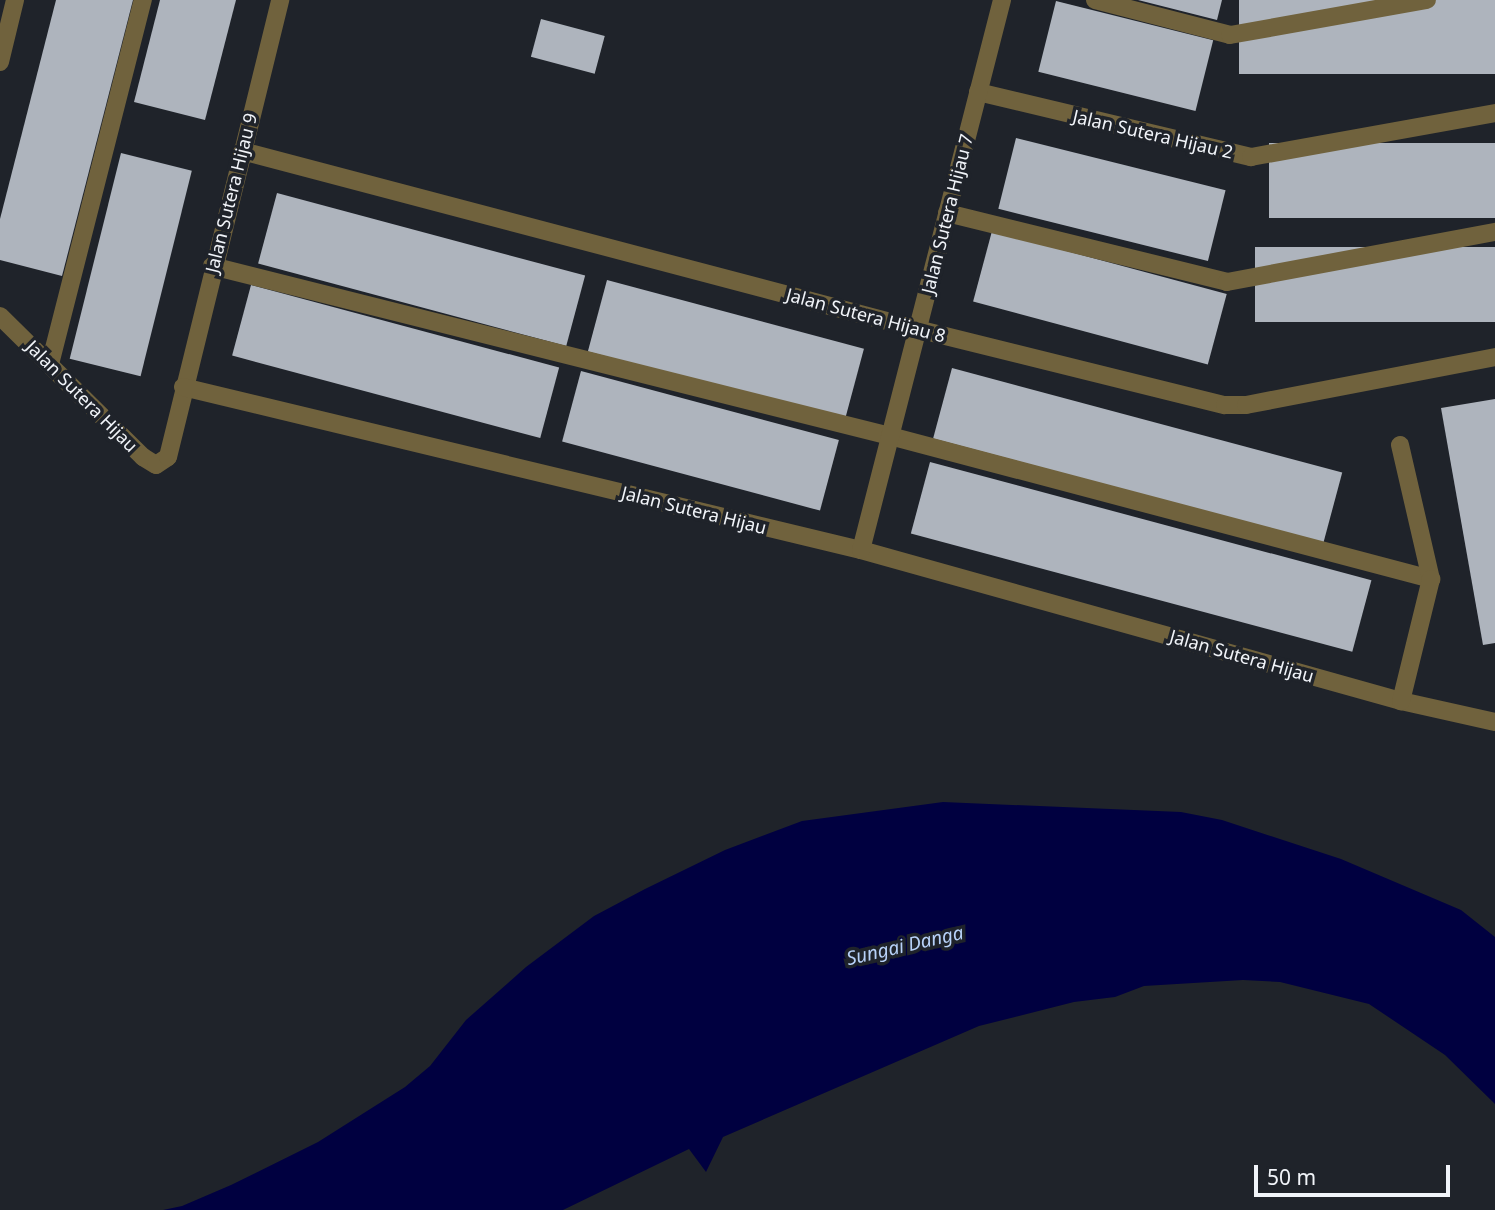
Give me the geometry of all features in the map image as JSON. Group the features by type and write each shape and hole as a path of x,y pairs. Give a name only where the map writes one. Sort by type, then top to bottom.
{"street":[{"path":"0,62 15,0"},
{"path":"50,364 144,0"},
{"name":"Jalan Sutera Hijau 9","path":"183,387 279,0"},
{"name":"Jalan Sutera Hijau 7","path":"860,550 1002,0"},
{"path":"1095,0 1230,35 1427,0"},
{"name":"Jalan Sutera Hijau 2","path":"978,92 1251,157 1495,113"},
{"name":"Jalan Sutera Hijau 8","path":"242,151 917,329 1225,405 1246,405 1495,357"},
{"path":"947,213 1227,282 1495,232"},
{"path":"212,266 890,436 1431,579"},
{"name":"Jalan Sutera Hijau","path":"0,316 143,457 156,465 168,457 183,387 860,550 1401,701 1495,722"},
{"path":"1399,445 1431,579 1401,701"}],"water":[{"name":"Sungai Danga","path":"943,802 1181,812 1222,820 1341,859 1461,910 1495,937 1495,1104 1445,1055 1369,1004 1280,982 1243,980 1144,986 1115,997 1074,1002 979,1026 723,1137 706,1172 689,1149 563,1210 163,1210 182,1206 231,1185 318,1142 405,1087 430,1066 466,1020 526,967 594,916 645,889 725,850 802,821"}],"building":[{"path":"56,0 133,0 62,276 0,260 0,219"},
{"path":"160,0 236,0 205,120 134,102"},
{"path":"1138,0 1222,0 1217,20"},
{"path":"1239,0 1495,0 1495,74 1239,74"},
{"path":"1251,0 1365,0 1365,1 1255,21"},
{"path":"1056,1 1213,40 1196,111 1038,72"},
{"path":"541,19 605,36 595,74 531,57"},
{"path":"1016,138 1226,190 1208,261 998,209"},
{"path":"1269,143 1495,143 1495,218 1269,218"},
{"path":"121,153 192,171 141,376 70,359"},
{"path":"277,193 585,276 566,346 258,264"},
{"path":"992,231 1227,294 1208,364 973,302"},
{"path":"1255,247 1495,247 1495,322 1255,322"},
{"path":"607,280 864,349 845,420 588,351"},
{"path":"251,285 559,368 540,438 232,356"},
{"path":"952,368 1342,473 1323,543 933,439"},
{"path":"581,371 839,440 820,511 562,442"},
{"path":"1495,399 1495,643 1483,645 1441,408"},
{"path":"930,462 1371,580 1352,652 911,533"}]}
